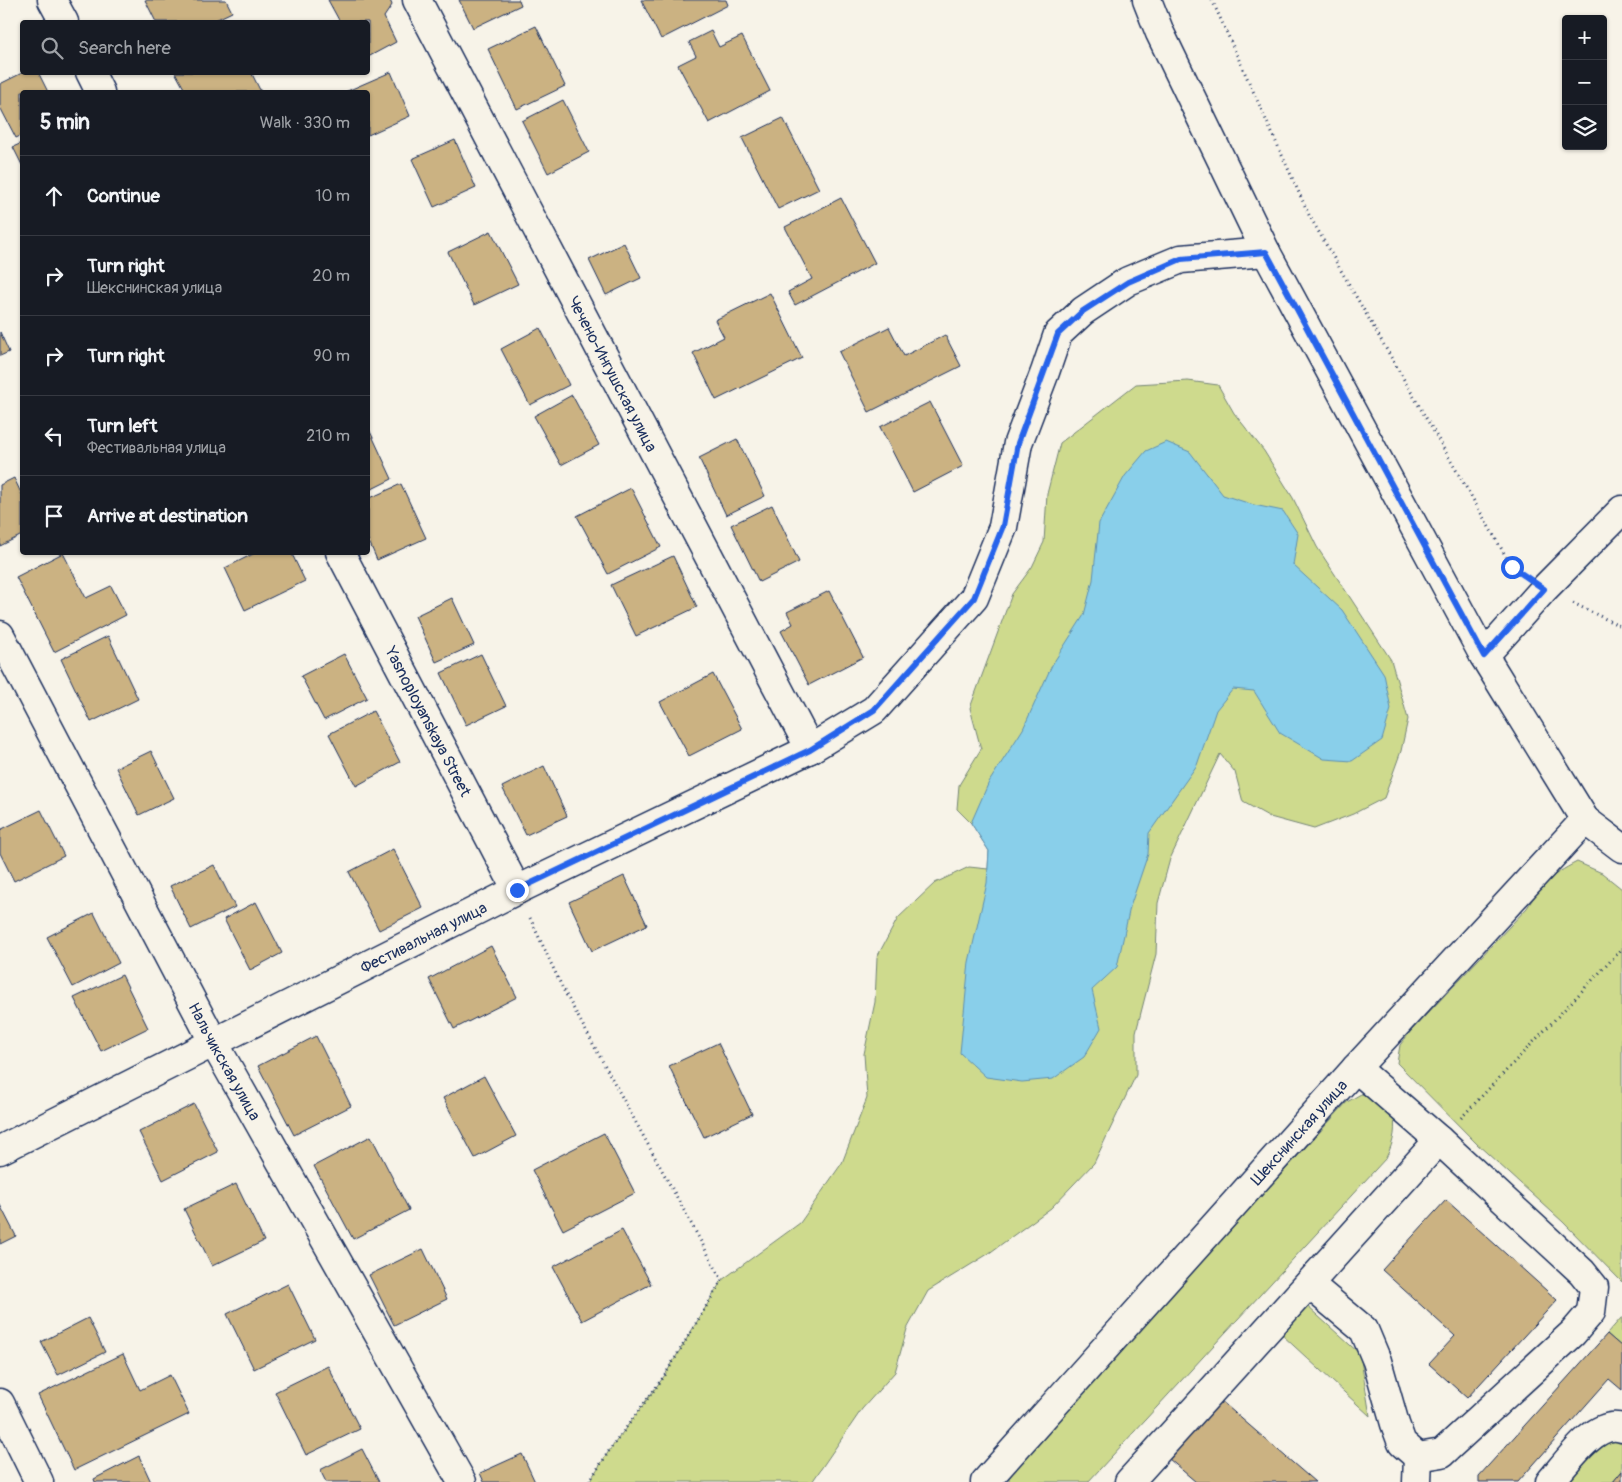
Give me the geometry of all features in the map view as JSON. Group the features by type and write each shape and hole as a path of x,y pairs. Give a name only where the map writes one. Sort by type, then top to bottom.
{"street":[{"path":"52,0 63,20"},
{"name":"Чечено-Ингушская улица","path":"417,0 810,750"},
{"path":"1147,0 1160,33 1266,252 1484,656 1585,820 1622,848"},
{"path":"92,75 99,90"},
{"name":"Фестивальная улица","path":"0,1150 517,890 810,750 874,710 974,598 1003,526 1018,443 1058,334 1083,311 1128,282 1181,259 1266,252"},
{"path":"1484,656 1544,589 1622,510"},
{"name":"Yasnoployanskaya Street","path":"342,555 517,890"},
{"name":"Нальчикская улица","path":"0,634 214,1043 462,1482"},
{"name":"Шекснинская улица","path":"985,1482 1356,1068 1585,820"},
{"path":"1309,1284 1364,1330 1377,1361 1402,1443 1417,1469 1442,1453 1573,1333 1591,1312 1594,1287 1582,1272 1440,1140 1356,1068"},
{"path":"1128,1482 1440,1140"},
{"path":"0,1403 39,1482"},
{"path":"1550,1482 1593,1434 1605,1428 1616,1426 1622,1428"}],"path":[{"path":"1212,0 1310,215 1512,567 1544,589 1622,627"},
{"path":"517,890 563,989 722,1280 665,1375 588,1482"},
{"path":"1440,1140 1622,949"}],"green space":[{"path":"1188,381 1218,385 1234,413 1264,451 1293,498 1317,547 1391,660 1408,719 1401,751 1384,798 1353,814 1314,829 1270,817 1243,802 1235,772 1220,754 1170,859 1158,903 1156,954 1136,1032 1136,1075 1094,1163 1051,1208 988,1254 928,1291 907,1329 895,1372 862,1409 812,1482 589,1482 609,1451 665,1375 722,1280 800,1223 842,1163 867,1098 864,1054 875,1002 877,957 898,918 935,883 969,867 988,869 989,851 971,823 957,809 959,785 981,749 970,708 1012,594 1032,567 1044,542 1047,494 1060,443 1136,384"},
{"path":"1577,862 1602,873 1622,889 1622,1282 1563,1222 1477,1144 1397,1063 1400,1045 1411,1031 1527,908 1543,886 1560,871"},
{"path":"1361,1094 1377,1097 1393,1109 1394,1134 1386,1158 1088,1482 1009,1482 1009,1478 1028,1452 1347,1102"},
{"path":"1307,1306 1360,1354 1370,1416 1281,1334"},
{"path":"1622,1317 1622,1347 1607,1334"},
{"path":"1607,1439 1622,1441 1622,1471 1613,1482 1561,1482"}],"water":[{"path":"1166,442 1190,452 1223,495 1254,505 1283,511 1298,534 1293,565 1342,610 1384,674 1391,709 1382,740 1352,761 1324,759 1280,733 1254,691 1233,689 1216,710 1197,765 1149,833 1148,854 1130,907 1117,967 1092,990 1101,1028 1084,1057 1053,1079 1022,1082 986,1077 960,1053 969,962 987,883 989,851 971,823 989,782 1023,729 1052,665 1084,615 1093,580 1099,523 1125,476 1146,451"}],"building":[{"path":"145,0 226,0 232,12 215,20 155,20"},
{"path":"328,0 390,0 392,5 384,17 396,42 370,56 370,20 339,20"},
{"path":"459,0 519,0 521,5 473,28"},
{"path":"641,0 726,0 728,5 661,39"},
{"path":"536,26 565,86 517,109 488,49"},
{"path":"711,31 719,47 742,36 770,91 709,123 678,65 696,56 689,42"},
{"path":"391,72 410,116 370,134 370,90 350,90"},
{"path":"20,74 40,75 47,90 20,90 20,136 16,138 0,107 0,84"},
{"path":"177,75 252,75 260,90 185,90"},
{"path":"563,100 589,152 548,173 522,121"},
{"path":"783,118 819,189 778,209 742,138"},
{"path":"455,140 476,188 434,207 412,159"},
{"path":"20,144 20,161 13,147"},
{"path":"841,198 875,263 795,305 788,292 812,279 785,227"},
{"path":"491,231 518,284 474,305 448,252"},
{"path":"624,243 641,278 606,295 589,260"},
{"path":"770,293 802,358 716,400 693,353 724,337 715,320"},
{"path":"889,327 904,356 945,335 961,366 869,412 839,352"},
{"path":"540,328 569,385 530,405 501,349"},
{"path":"0,332 9,352 0,356"},
{"path":"572,395 599,445 561,465 534,416"},
{"path":"930,402 963,466 913,492 880,427"},
{"path":"370,431 392,479 370,490"},
{"path":"737,439 765,496 726,515 699,458"},
{"path":"14,478 20,491 20,536 0,546 0,485"},
{"path":"401,484 426,538 377,560 370,544 370,498"},
{"path":"631,488 661,547 608,574 577,516"},
{"path":"772,505 799,562 759,582 731,525"},
{"path":"59,555 64,555 86,598 111,586 126,615 54,652 16,577"},
{"path":"251,555 292,555 305,581 245,610 225,568"},
{"path":"673,556 697,607 636,636 611,585"},
{"path":"829,591 863,657 809,685 781,631 793,624 787,612"},
{"path":"452,598 474,645 436,662 415,616"},
{"path":"108,636 138,699 91,722 61,659"},
{"path":"344,654 367,698 324,720 301,676"},
{"path":"481,654 506,706 466,725 441,673"},
{"path":"713,674 742,729 689,756 660,702"},
{"path":"373,711 400,762 356,786 329,734"},
{"path":"151,751 174,798 139,815 116,768"},
{"path":"544,766 567,816 526,835 502,787"},
{"path":"41,810 64,856 14,881 0,853 0,830"},
{"path":"393,849 423,908 379,930 349,872"},
{"path":"214,865 235,907 191,929 170,886"},
{"path":"624,876 647,925 592,951 569,902"},
{"path":"256,902 282,953 250,970 224,919"},
{"path":"94,913 119,963 73,987 47,937"},
{"path":"491,946 517,997 454,1029 429,979"},
{"path":"122,975 148,1028 101,1051 74,998"},
{"path":"316,1036 351,1106 294,1135 258,1066"},
{"path":"718,1043 752,1114 704,1137 669,1066"},
{"path":"484,1076 516,1136 475,1158 443,1098"},
{"path":"194,1104 218,1152 163,1180 139,1132"},
{"path":"604,1133 635,1193 563,1230 532,1170"},
{"path":"371,1136 409,1210 353,1239 314,1166"},
{"path":"236,1184 264,1241 212,1266 184,1209"},
{"path":"1446,1200 1557,1300 1467,1398 1429,1364 1455,1336 1382,1270"},
{"path":"0,1205 16,1236 0,1244"},
{"path":"622,1230 651,1284 582,1321 553,1267"},
{"path":"423,1249 447,1299 394,1325 369,1275"},
{"path":"288,1284 315,1339 254,1369 227,1314"},
{"path":"88,1318 105,1352 58,1375 41,1342"},
{"path":"1607,1334 1622,1347 1622,1390 1609,1379 1518,1482 1479,1482 1479,1476"},
{"path":"123,1354 140,1390 170,1375 189,1414 74,1470 38,1395"},
{"path":"328,1366 360,1429 306,1455 275,1392"},
{"path":"1220,1400 1315,1482 1196,1482 1169,1459"},
{"path":"362,1449 379,1482 326,1482 320,1470"},
{"path":"522,1454 535,1482 484,1482 480,1473"},
{"path":"139,1456 151,1482 95,1482 94,1479"},
{"path":"1622,1471 1622,1482 1613,1482"}],"route":[{"path":"517,890 810,750 874,710 974,598 1003,526 1018,443 1058,334 1083,311 1128,282 1181,259 1266,252 1484,656 1544,589 1512,567"}]}
